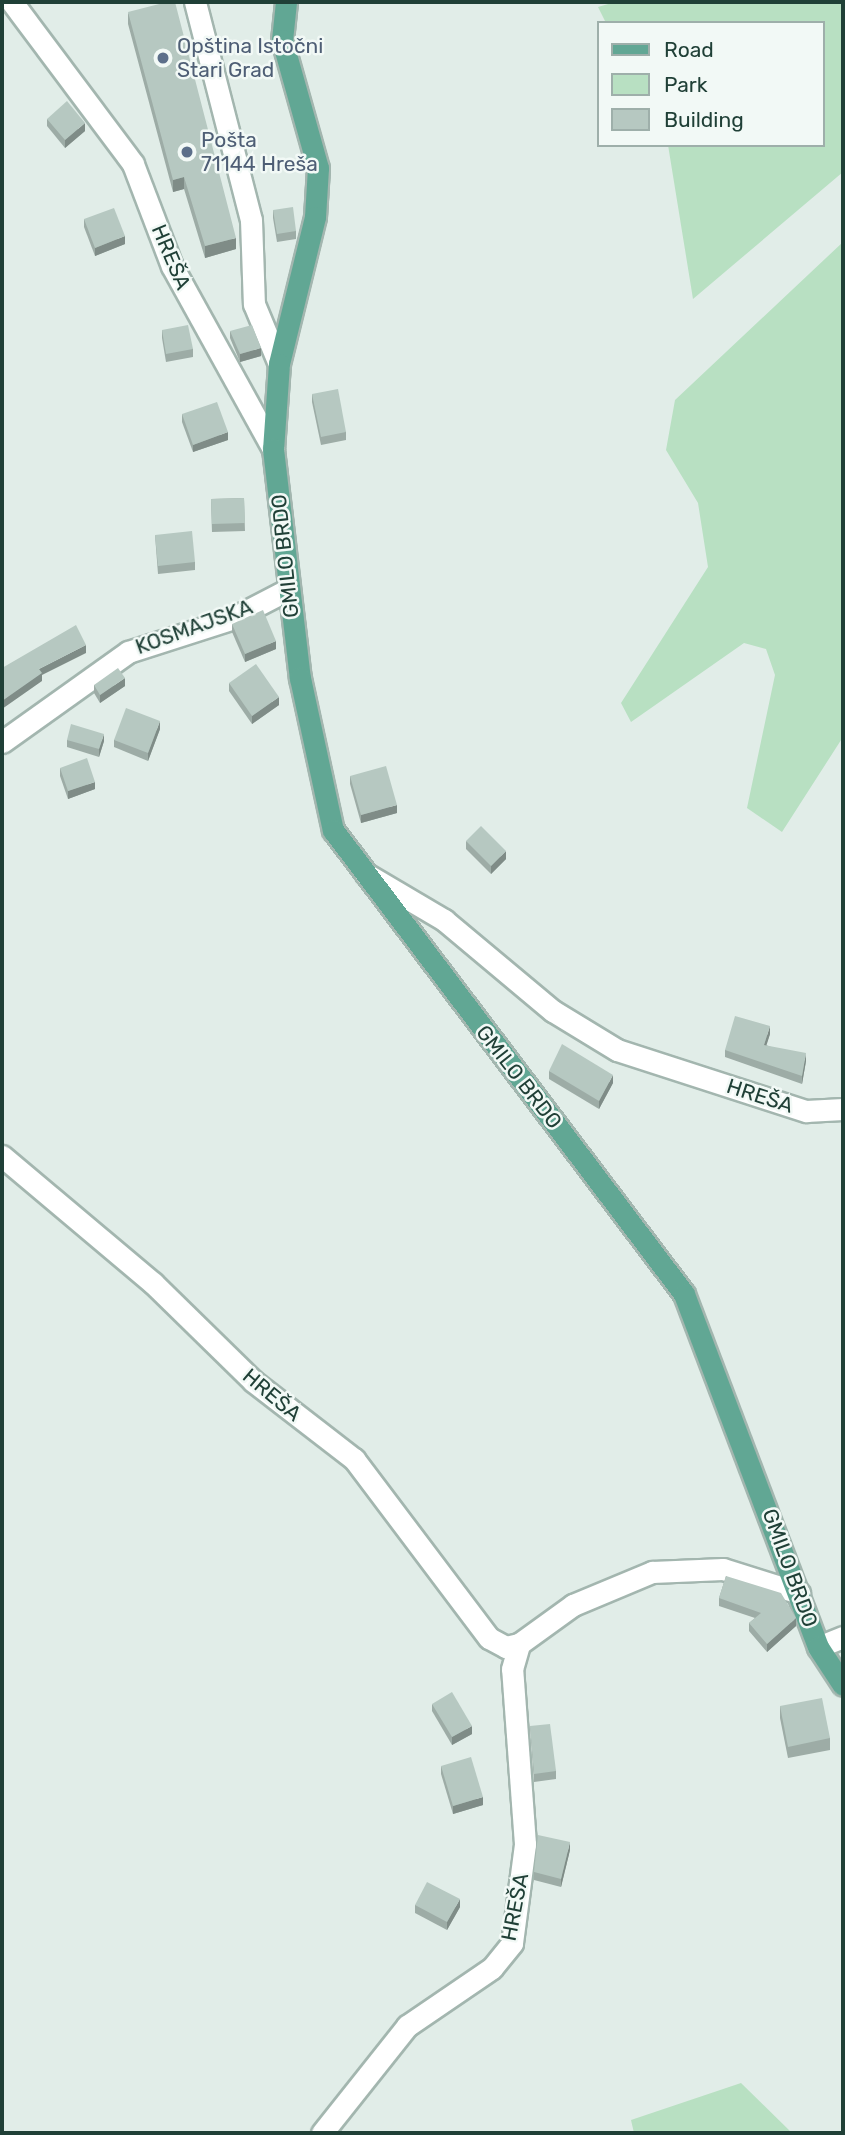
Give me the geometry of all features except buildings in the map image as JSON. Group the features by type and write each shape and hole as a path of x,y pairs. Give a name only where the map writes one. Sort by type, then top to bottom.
{"main road":[{"path":"273,449 279,364 315,217 318,168 282,40 286,2"},
{"name":"GMILO BRDO","path":"273,449 287,590 324,799 333,830 360,871 684,1294 818,1647 843,1685"}],"street":[{"path":"195,2 251,220 254,303 279,364"},
{"name":"HREŠA","path":"15,4 133,164 172,266 273,449"},
{"name":"KOSMAJSKA","path":"2,742 128,652 231,618 287,590"},
{"name":"HREŠA","path":"360,871 444,920 553,1011 617,1050 806,1111 843,1109"},
{"name":"HREŠA","path":"2,1156 145,1275 253,1381 354,1459 478,1629 506,1647 519,1644 512,1669 525,1844 512,1943 492,1968 407,2026 321,2133"},
{"path":"519,1644 613,1583 652,1572 723,1569 799,1593"},
{"path":"818,1647 843,1637"}],"green space":[{"path":"615,2 843,2 843,172 693,299 668,147 824,147 824,21 605,21 598,7"},
{"path":"843,242 843,737 782,832 747,808 775,675 766,649 744,643 631,722 621,703 708,567 698,503 666,450 675,400"},
{"path":"741,2083 792,2133 634,2133 631,2120"}],"place":[{"name":"Opština Istočni Stari Grad","path":"163,58"},
{"name":"Pošta 71144 Hreša","path":"187,152"}]}
